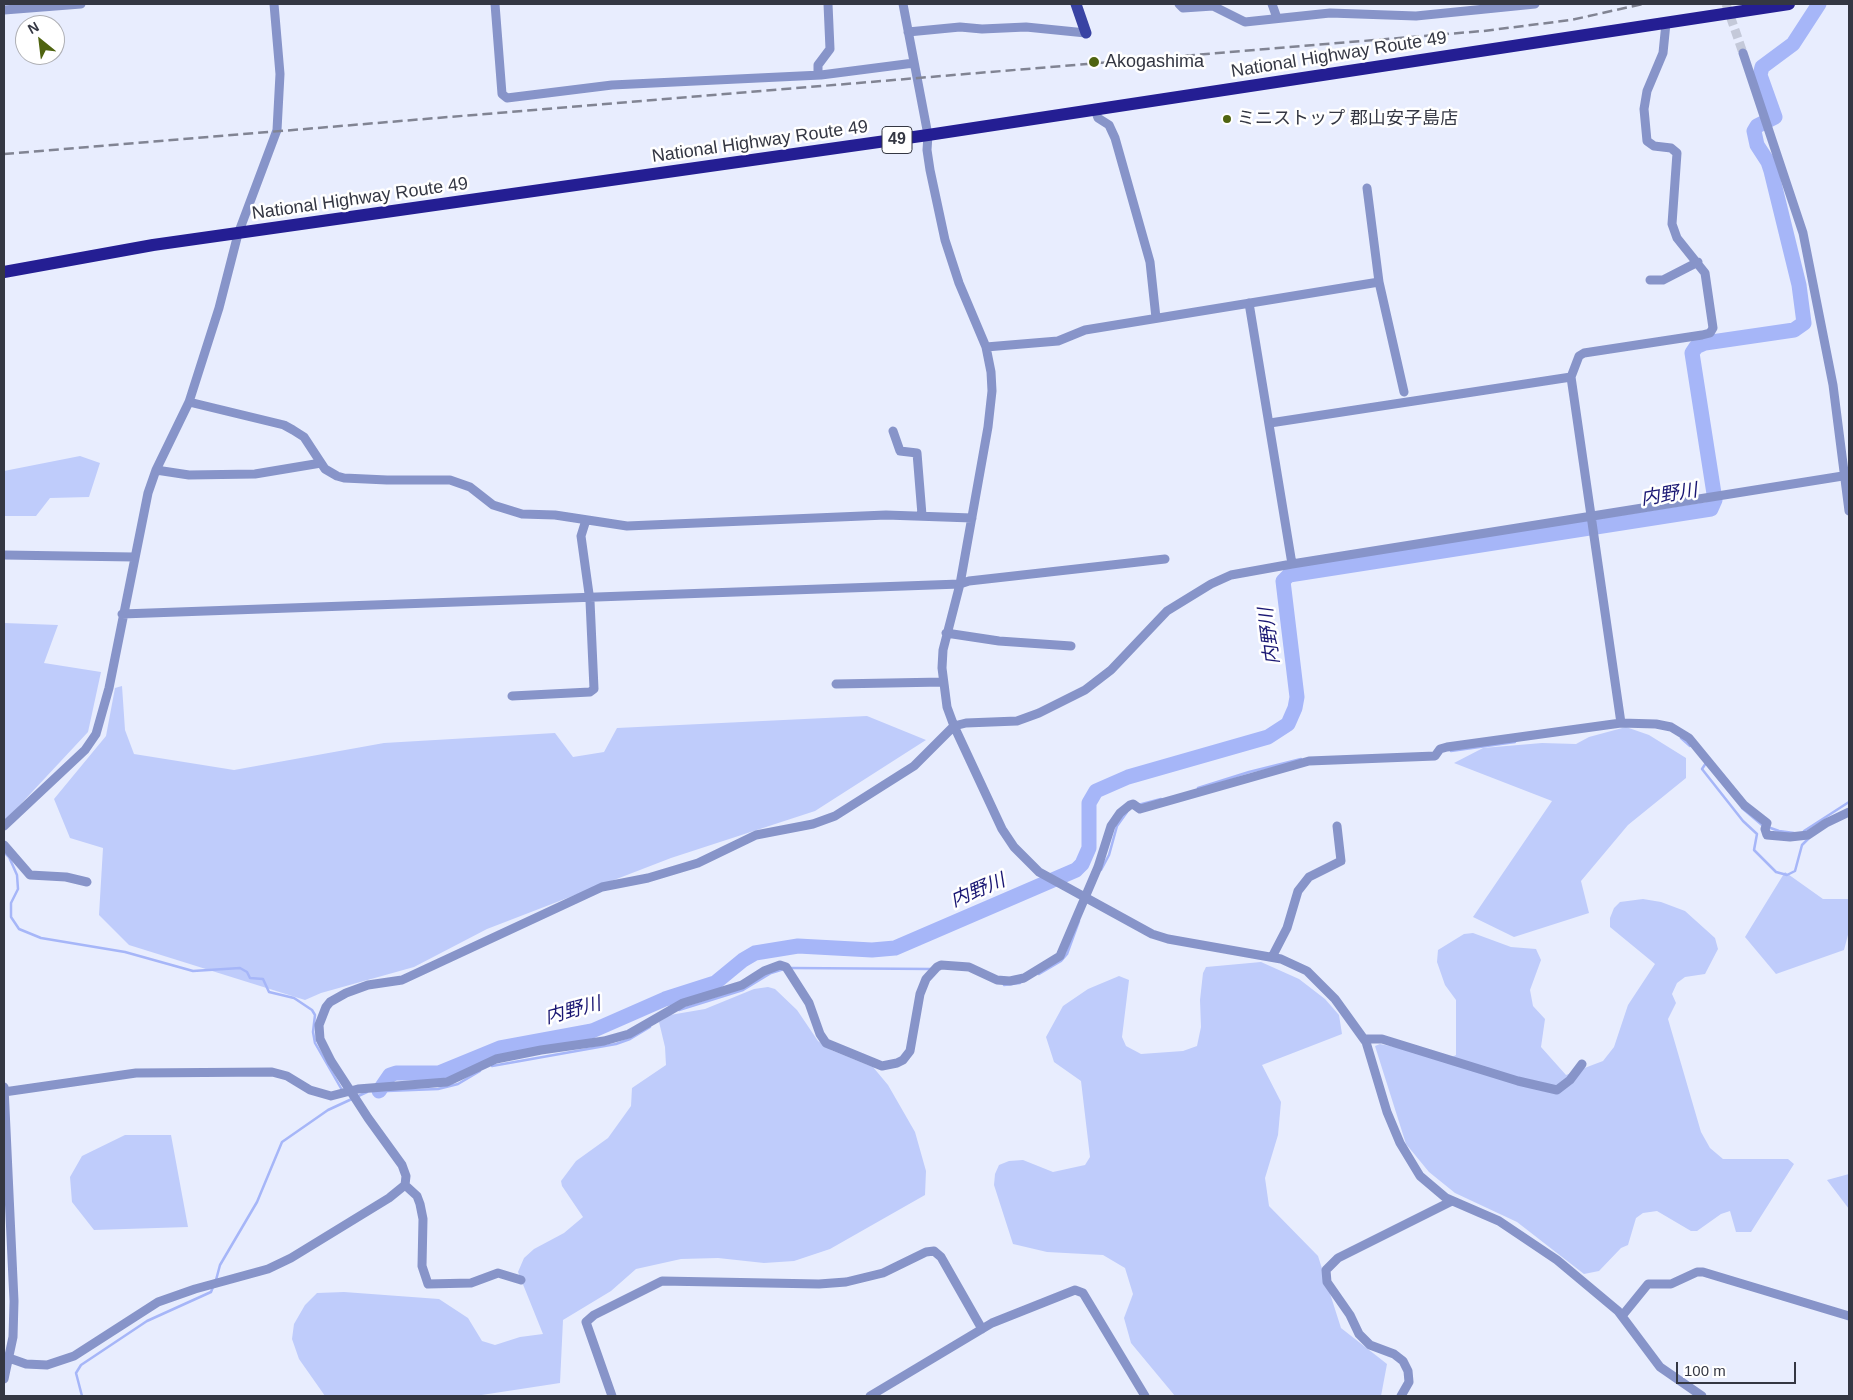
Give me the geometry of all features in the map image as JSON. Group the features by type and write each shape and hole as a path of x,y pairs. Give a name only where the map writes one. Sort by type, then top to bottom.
{"highway":[{"name":"National Highway Route 49","path":"4,272 153,245 928,135 1789,4"}],"main road":[{"path":"1076,4 1086,33"}],"street":[{"path":"4,10 81,4"},
{"path":"4,826 92,742 109,688 122,614 148,493 156,470 189,402 219,308 238,234 277,130 280,74 274,4"},
{"path":"495,4 502,94 506,98 612,84 818,75 914,63"},
{"path":"818,75 818,65 830,48 828,4"},
{"path":"903,4 928,135 927,150 930,170 945,240 959,283 986,347 991,372 992,391 972,518 960,584 943,650 943,682 947,707 954,726 1002,829 1014,847 1040,872 1084,899 1152,934 1168,939 1272,958 1292,963 1307,971 1335,999 1368,1046 1387,1112 1400,1143 1420,1176 1452,1201 1493,1218 1519,1233 1558,1260 1622,1316 1660,1367 1698,1395"},
{"path":"1179,4 1183,8 1213,6 1245,22 1330,13 1416,16 1535,4"},
{"path":"1272,4 1277,18"},
{"path":"1621,723 1571,377 1579,357 1584,353 1710,333 1713,324 1704,273 1698,262 1677,238 1672,224 1677,153 1671,148 1649,144 1647,140 1644,109 1647,91 1663,53 1666,23"},
{"path":"908,32 960,27 982,29 1026,27 1086,33"},
{"path":"1743,53 1803,233 1833,385 1846,475 1849,511"},
{"path":"1095,110 1098,118 1109,126 1115,138 1150,262 1156,318"},
{"path":"1367,188 1379,282 1404,392"},
{"path":"1650,280 1663,280 1698,262"},
{"path":"986,347 1058,341 1085,330 1379,282"},
{"path":"1250,303 1292,564"},
{"path":"1270,423 1571,377"},
{"path":"189,402 284,425 304,437 321,463 330,472 344,478 450,480 470,487 493,505 508,511 555,514 627,526 857,516 922,515 972,518"},
{"path":"892,431 900,451 917,454 922,515"},
{"path":"156,470 189,475 255,474 321,463"},
{"path":"9,1358 26,1364 47,1364 74,1356 158,1302 195,1289 268,1269 291,1258 388,1198 405,1185 406,1176 402,1165 350,1090 320,1039 319,1024 322,1014 330,1002 346,993 368,985 402,980 602,887 648,878 698,863 756,835 813,824 835,816 914,766 954,726 966,723 1017,721 1039,713 1101,679 1167,611 1231,575 1846,475"},
{"path":"512,696 590,692 594,689 588,597 581,536 586,520"},
{"path":"4,555 134,558"},
{"path":"122,614 960,584 969,581 1165,559"},
{"path":"946,633 1000,641 1071,646"},
{"path":"836,684 943,682"},
{"path":"4,1092 136,1073 266,1072 287,1076 310,1090 331,1096 350,1090 447,1082 496,1059 541,1050 604,1042 636,1031 683,1003 747,983 764,970 780,964 786,967 809,1003 820,1034 826,1042 882,1066 896,1063 903,1060 910,1051 920,994 926,979 937,966 969,967 1002,982 1024,978 1056,960 1062,954 1101,858 1111,826 1120,813 1133,804 1140,809 1310,761 1435,756 1443,747 1621,723 1664,725 1672,727 1689,738 1744,805 1767,823 1765,831 1770,836 1790,837 1808,835 1826,823 1849,812"},
{"path":"1272,958 1287,928 1298,891 1309,877 1341,861 1336,826"},
{"path":"4,845 30,875 66,877 87,882"},
{"path":"1364,1039 1382,1039 1518,1081 1557,1090 1570,1080 1582,1064"},
{"path":"4,1087 6,1208 14,1301 13,1337 4,1379"},
{"path":"405,1185 417,1196 420,1204 423,1219 422,1266 428,1284 471,1283 498,1273 520,1280"},
{"path":"1401,1396 1409,1382 1408,1371 1403,1361 1394,1354 1370,1345 1360,1334 1350,1315 1327,1282 1326,1270 1335,1260 1452,1201"},
{"path":"612,1396 586,1322 594,1315 662,1282 819,1284 846,1282 874,1276 926,1252 934,1251 941,1257 982,1329"},
{"path":"1622,1316 1648,1284 1671,1284 1697,1272 1703,1272 1849,1316"},
{"path":"870,1396 982,1329 1072,1290 1079,1291 1145,1396"}],"shaded area":[{"path":"80,456 100,463 89,497 50,498 36,516 4,516 4,471"},
{"path":"4,623 58,625 44,663 101,672 88,732 4,822"},
{"path":"122,686 125,730 134,754 234,770 384,743 555,733 573,757 604,752 617,728 867,716 926,740 815,811 671,858 487,929 414,967 321,993 305,1000 129,945 99,915 103,848 70,838 54,799 106,736 115,688"},
{"path":"1626,727 1649,735 1686,758 1686,778 1628,825 1581,881 1589,913 1514,937 1473,917 1552,801 1454,763 1483,748 1542,743 1576,744 1589,737"},
{"path":"1785,872 1823,899 1849,899 1849,931 1844,950 1776,974 1745,937"},
{"path":"1643,899 1661,902 1685,911 1715,938 1718,949 1705,974 1685,977 1677,983 1672,994 1676,1003 1668,1019 1701,1132 1710,1148 1723,1159 1788,1159 1794,1164 1751,1232 1736,1232 1730,1211 1721,1214 1697,1231 1691,1231 1657,1211 1643,1213 1636,1218 1628,1245 1621,1248 1599,1271 1584,1274 1517,1222 1455,1193 1429,1172 1406,1144 1375,1046 1380,1044 1450,1058 1456,1055 1456,1000 1445,985 1437,962 1438,950 1464,934 1473,933 1511,947 1536,949 1541,960 1530,990 1533,1006 1545,1019 1541,1047 1566,1075 1603,1061 1614,1047 1628,1005 1655,964 1610,927 1610,918 1614,908 1620,902"},
{"path":"1261,962 1299,979 1325,999 1339,1015 1342,1034 1262,1065 1281,1102 1278,1135 1265,1178 1269,1206 1318,1256 1341,1328 1387,1364 1381,1396 1175,1396 1131,1343 1124,1318 1133,1294 1125,1268 1103,1255 1047,1252 1013,1244 994,1185 995,1174 999,1165 1009,1161 1023,1160 1053,1172 1085,1165 1090,1157 1081,1081 1054,1062 1046,1037 1063,1006 1088,989 1119,976 1129,980 1122,1037 1126,1046 1141,1054 1183,1051 1197,1046 1201,1027 1200,1000 1203,973 1206,967"},
{"path":"768,987 775,989 797,1010 818,1041 831,1050 873,1067 888,1085 915,1132 926,1171 925,1195 830,1249 794,1261 764,1263 718,1258 681,1259 636,1269 611,1291 563,1320 560,1383 475,1396 325,1396 299,1359 292,1339 294,1324 305,1305 317,1293 344,1292 439,1299 468,1318 482,1341 495,1345 520,1337 543,1334 518,1272 524,1258 534,1249 564,1233 583,1217 562,1186 561,1181 576,1161 608,1138 631,1106 632,1088 666,1065 665,1047 659,1022 670,1015 705,1009 754,989"},
{"path":"125,1135 171,1135 188,1227 94,1230 72,1202 70,1177 82,1156"},
{"path":"1849,1174 1849,1209 1827,1180"}],"waterway":[{"name":"内野川","path":"379,1091 390,1075 396,1073 439,1073 500,1048 592,1031 665,999 715,983 743,960 755,953 798,946 872,950 895,948 1076,870 1082,864 1089,848 1089,803 1096,791 1128,777 1268,737 1288,724 1295,708 1297,697 1283,581 1289,575 1711,509 1715,500 1692,353 1696,347 1705,343 1794,330 1804,323 1799,285 1771,171 1768,162 1757,145 1754,131 1757,126 1775,117 1760,75 1762,67 1793,44 1819,4"},
{"path":"1681,738 1690,746"},
{"path":"1451,751 1515,742"},
{"path":"1198,788 1249,772 1301,759"},
{"path":"1706,763 1702,769 1743,821 1757,834 1754,850 1776,872 1787,875 1795,871 1802,845 1809,838"},
{"path":"1138,805 1161,799"},
{"path":"1804,831 1849,802"},
{"path":"1742,808 1762,825 1779,831 1794,833"},
{"path":"1101,870 1109,855 1117,826 1127,812"},
{"path":"4,852 9,857 17,875 18,889 11,903 11,917 19,929 41,938 125,952 193,971 240,968 247,972 250,978 263,979 269,992 294,998 312,1010 315,1015 313,1032 315,1043 342,1090"},
{"path":"1039,974 1061,961 1067,954 1079,921"},
{"path":"790,968 932,969"},
{"path":"679,1010 743,990 771,973 784,969"},
{"path":"1004,985 1020,983"},
{"path":"492,1066 616,1044 630,1039 650,1027"},
{"path":"387,1091 438,1089 458,1084 480,1071"},
{"path":"216,1280 220,1265 257,1202 282,1142 328,1110 367,1092"},
{"path":"82,1396 76,1373 81,1365 147,1321 211,1292 213,1287"}],"tunnel":[{"path":"1726,4 1743,53"}],"railway":[{"path":"4,154 1483,31 1571,20 1643,4"}],"place":[{"name":"Akogashima","path":"1094,62"},
{"name":"ミニストップ 郡山安子島店","path":"1227,119"}]}
